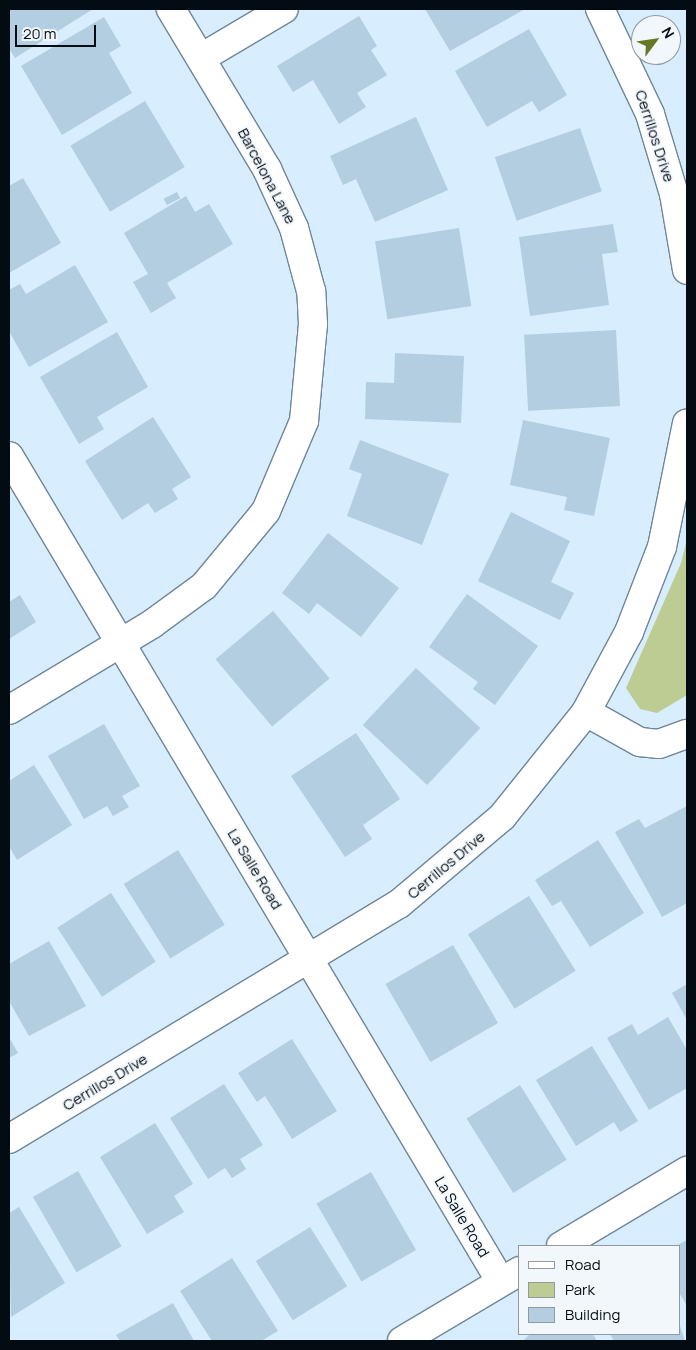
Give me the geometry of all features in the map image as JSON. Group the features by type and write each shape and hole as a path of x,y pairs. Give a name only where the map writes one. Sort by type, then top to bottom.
{"street":[{"name":"Barcelona Lane","path":"9,710 120,643 204,586 248,538 294,452 310,389 310,291 294,228 267,169 171,9"},
{"path":"201,58 284,9"},
{"name":"Cerrillos Drive","path":"600,9 650,114 674,194 687,270"},
{"name":"Cerrillos Drive","path":"9,1139 309,960 399,904 470,848 532,784 586,712 647,590 674,502 687,424"},
{"name":"La Salle Road","path":"9,456 309,960 510,1277"},
{"path":"586,712 640,742 659,744 687,734"},
{"path":"563,1245 687,1171"},
{"path":"402,1341 510,1277"}],"green space":[{"path":"687,539 687,695 657,713 640,709 626,688 681,563"}],"building":[{"path":"9,9 93,9 15,58 9,48"},
{"path":"425,9 525,9 450,51"},
{"path":"359,16 377,46 371,50 387,75 357,93 366,107 339,124 313,80 293,92 277,66"},
{"path":"104,17 121,46 109,53 132,93 62,135 21,66"},
{"path":"529,29 567,95 539,112 532,101 487,127 455,71"},
{"path":"145,101 185,167 110,212 70,146"},
{"path":"416,117 448,190 375,222 356,179 343,185 330,156"},
{"path":"580,128 602,191 517,221 495,157"},
{"path":"23,178 61,243 9,273 9,186"},
{"path":"177,192 180,198 167,205 164,199"},
{"path":"186,196 195,212 209,204 233,244 167,283 176,298 151,313 133,282 148,274 124,233"},
{"path":"613,224 618,252 602,254 609,305 530,316 519,237"},
{"path":"459,228 471,306 387,319 375,241"},
{"path":"75,265 108,322 29,367 9,331 9,290 20,284 26,294"},
{"path":"616,330 620,406 528,411 524,335"},
{"path":"117,332 148,387 97,417 104,429 79,444 40,377"},
{"path":"395,353 464,356 461,423 365,419 366,382 394,383"},
{"path":"153,417 191,477 172,489 178,499 155,513 148,503 122,520 85,461"},
{"path":"523,420 610,438 594,516 564,510 567,497 510,485"},
{"path":"360,440 449,474 422,545 347,516 362,474 349,469"},
{"path":"511,512 570,541 551,582 574,593 560,620 478,581"},
{"path":"328,533 399,588 361,637 317,603 309,614 282,593"},
{"path":"467,594 538,646 495,705 473,689 478,682 429,647"},
{"path":"20,595 36,622 9,639 9,602"},
{"path":"273,611 330,678 272,727 216,659"},
{"path":"416,668 480,728 427,785 363,725"},
{"path":"104,724 140,786 122,796 129,807 113,816 107,806 84,819 48,756"},
{"path":"356,733 400,799 363,825 372,839 345,857 291,776"},
{"path":"34,765 72,825 17,860 9,846 9,781"},
{"path":"687,806 687,903 662,917 615,832 639,819 645,828"},
{"path":"598,840 644,913 590,947 561,901 552,906 535,880"},
{"path":"178,850 225,925 170,959 124,884"},
{"path":"111,893 156,962 102,997 57,928"},
{"path":"529,896 576,971 515,1009 468,934"},
{"path":"49,941 86,1006 29,1036 9,1001 9,964"},
{"path":"453,945 498,1023 430,1062 385,984"},
{"path":"687,984 687,1020 672,993"},
{"path":"668,1017 687,1050 687,1088 649,1110 607,1038 632,1024 638,1035"},
{"path":"9,1037 18,1053 9,1058"},
{"path":"292,1039 337,1111 292,1139 265,1096 257,1102 238,1073"},
{"path":"592,1046 638,1121 620,1132 614,1122 576,1146 536,1080"},
{"path":"224,1084 263,1145 240,1159 246,1169 232,1178 225,1168 208,1179 170,1118"},
{"path":"520,1085 567,1160 513,1193 467,1118"},
{"path":"155,1123 193,1184 174,1196 184,1212 147,1234 100,1157"},
{"path":"78,1171 121,1246 76,1272 33,1197"},
{"path":"371,1172 416,1250 361,1281 316,1204"},
{"path":"19,1207 65,1283 11,1317 9,1213"},
{"path":"310,1227 347,1286 293,1320 256,1261"},
{"path":"687,1240 687,1306 681,1296 681,1245 678,1245"},
{"path":"232,1258 278,1331 261,1341 212,1341 180,1291"},
{"path":"173,1303 194,1341 120,1341 116,1335"},
{"path":"681,1329 685,1341 614,1341 611,1335 681,1335"},
{"path":"529,1335 594,1335 597,1341 523,1341"}]}
